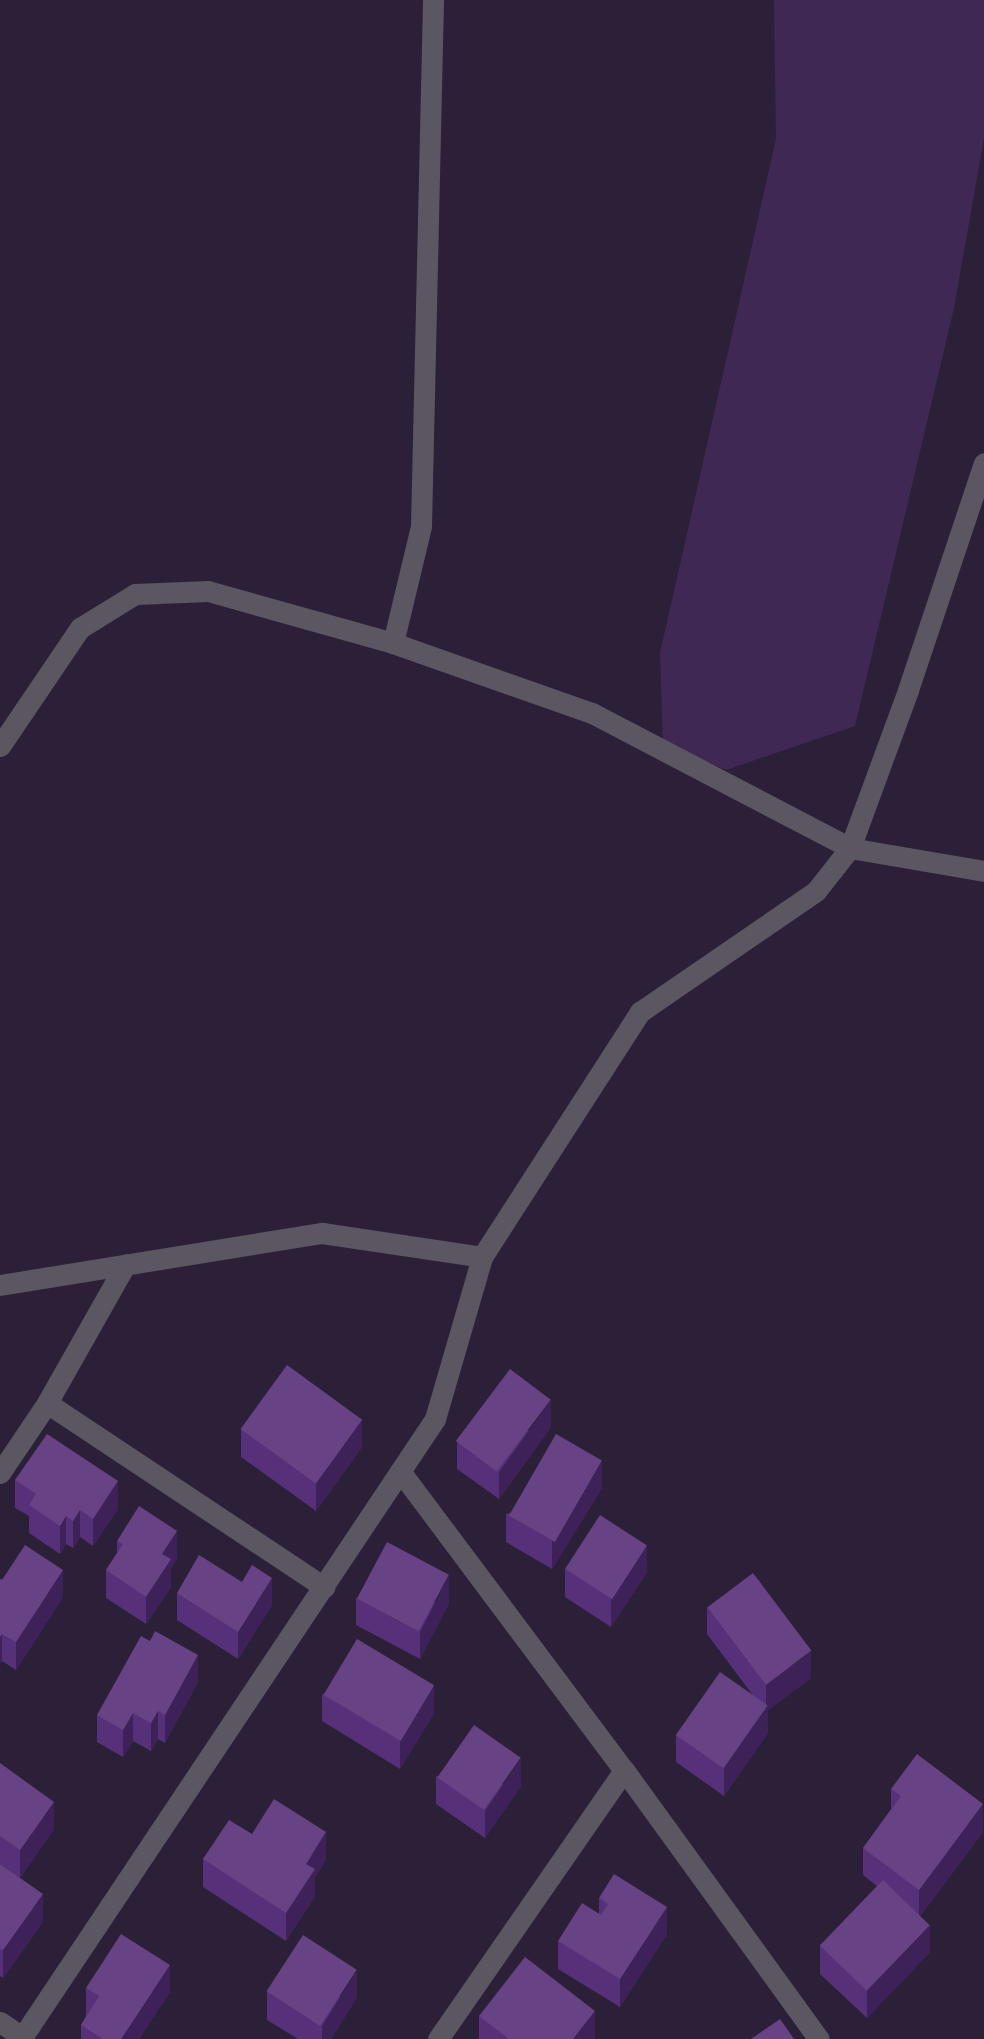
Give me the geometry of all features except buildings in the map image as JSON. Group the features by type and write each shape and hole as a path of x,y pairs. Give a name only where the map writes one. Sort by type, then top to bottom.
{"street":[{"path":"393,643 421,526 433,0"},
{"path":"0,2022 21,2038 435,1419 482,1256 640,1012 816,891 850,848 908,690 984,464"},
{"path":"0,746 80,628 135,594 208,591 393,643 592,713 850,848 984,871"},
{"path":"0,1285 322,1233 482,1256"},
{"path":"0,1473 47,1403 125,1265"},
{"path":"47,1403 324,1587"},
{"path":"400,1471 624,1770 818,2039"},
{"path":"438,2039 624,1770"}],"shaded area":[{"path":"774,0 984,0 984,138 954,308 855,726 726,770 663,743 660,653 776,139"}]}
